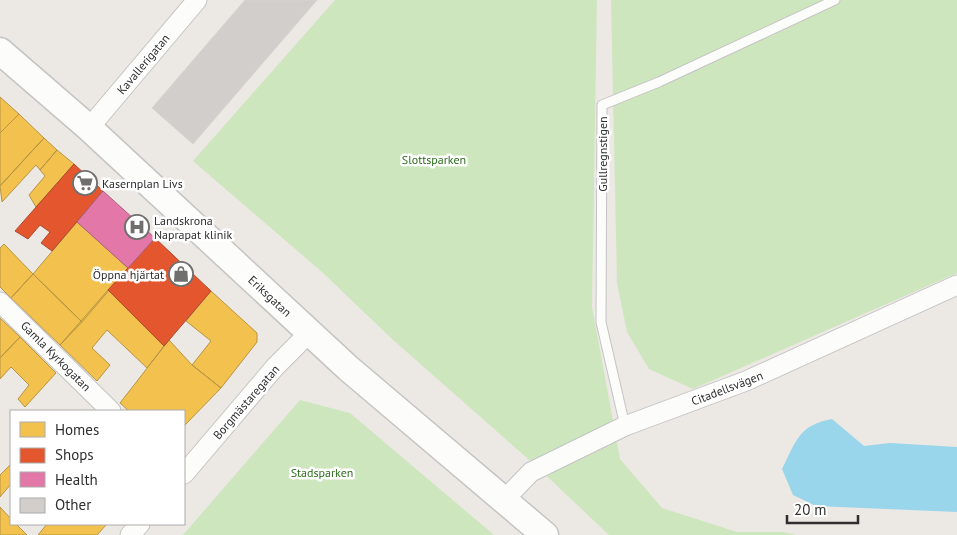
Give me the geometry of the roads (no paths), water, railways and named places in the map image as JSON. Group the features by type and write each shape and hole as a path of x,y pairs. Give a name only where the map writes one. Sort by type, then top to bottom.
{"street":[{"name":"Kavallerigatan","path":"88,128 196,0"},
{"name":"Eriksgatan","path":"0,51 88,128 310,332 545,535"},
{"name":"Citadellsvägen","path":"504,500 531,472 625,426 746,381 957,285"},
{"name":"Gamla Kyrkogatan","path":"0,302 110,410"},
{"name":"Borgmästaregatan","path":"185,473 275,367 310,332"},
{"path":"130,535 139,525"}],"lane":[{"name":"Gullregnstigen","path":"625,426 601,322 602,105 659,82 835,0"}],"water":[{"path":"832,419 864,446 890,443 957,447 957,512 816,506 793,495 782,469 795,442 812,425"}],"place":[{"name":"Kasernplan Livs","path":"85,183"},
{"name":"Landskrona Naprapat klinik","path":"137,227"},
{"name":"Öppna hjärtat","path":"181,274"}],"park label":[{"name":"Slottsparken","path":"434,159"},
{"name":"Stadsparken","path":"322,472"}]}
